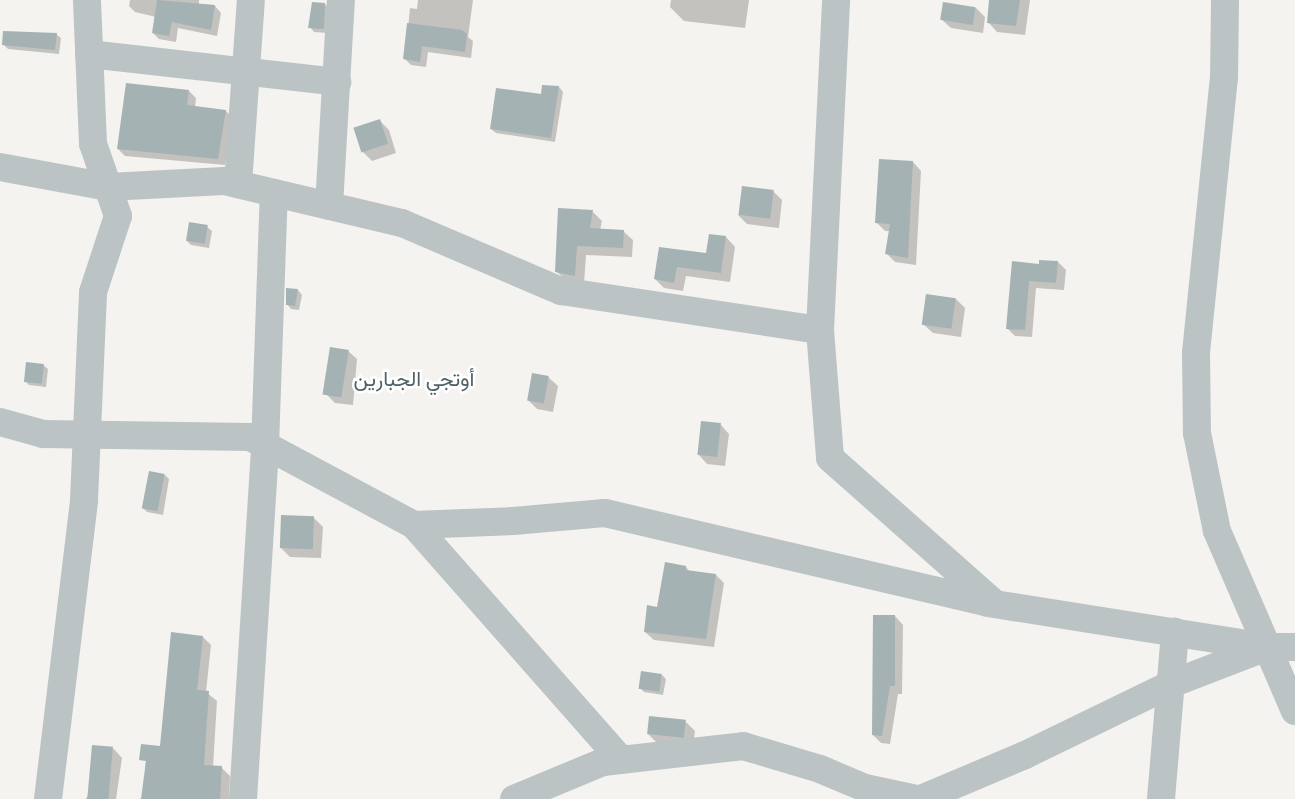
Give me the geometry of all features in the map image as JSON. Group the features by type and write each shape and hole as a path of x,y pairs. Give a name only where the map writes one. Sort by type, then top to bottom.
{"street":[{"path":"48,799 84,500 93,292 118,216 93,144 87,0"},
{"path":"238,184 251,0"},
{"path":"329,206 341,0"},
{"path":"836,0 820,330 830,458 996,604"},
{"path":"1244,0 1224,10 1224,77 1196,353 1198,433 1217,531 1295,711"},
{"path":"90,54 337,82"},
{"path":"0,167 108,187 224,181 402,223 561,291 820,330"},
{"path":"243,799 265,446 274,193"},
{"path":"0,422 43,434"},
{"path":"0,444 43,434 250,437 414,525 621,760"},
{"path":"414,525 513,522 605,513 996,604 1267,647 1295,647"},
{"path":"1162,799 1175,632"},
{"path":"921,799 1025,755 1171,684 1267,647"},
{"path":"514,799 603,762 743,746 820,769 865,788 917,799"}],"building":[{"path":"157,0 215,5 211,30 172,22 169,36 152,33"},
{"path":"989,0 1020,0 1016,26 987,23"},
{"path":"312,2 325,3 324,29 308,28"},
{"path":"943,2 976,7 973,25 940,20"},
{"path":"407,23 462,30 467,34 465,52 422,46 420,62 403,59"},
{"path":"3,31 57,33 55,50 2,45"},
{"path":"126,83 189,90 187,105 226,110 218,159 117,149"},
{"path":"542,85 559,86 551,138 490,129 496,88 541,94"},
{"path":"380,119 388,144 361,152 353,128"},
{"path":"879,159 913,161 908,258 885,254 890,224 875,223"},
{"path":"742,186 774,190 770,219 738,215"},
{"path":"558,208 593,210 590,228 624,230 623,248 577,246 575,276 555,272"},
{"path":"189,222 208,225 205,244 186,241"},
{"path":"709,234 726,236 721,273 677,267 674,283 654,279 659,247 706,253"},
{"path":"1039,260 1058,261 1056,283 1029,281 1025,330 1006,329 1012,261 1039,264"},
{"path":"286,288 298,289 295,306 286,305"},
{"path":"926,294 956,298 951,329 922,325"},
{"path":"330,347 349,350 341,397 322,394"},
{"path":"26,362 44,364 42,384 24,382"},
{"path":"532,373 549,376 544,404 527,401"},
{"path":"701,421 721,423 717,457 697,455"},
{"path":"149,471 165,474 157,511 142,508"},
{"path":"281,515 314,516 313,549 280,548"},
{"path":"665,562 686,566 686,570 716,574 706,639 644,632 647,605 657,607"},
{"path":"873,615 895,615 895,686 890,686 882,736 872,735"},
{"path":"171,632 203,636 197,690 209,691 204,765 222,766 220,799 141,799 146,761 139,760 141,744 160,746"},
{"path":"641,671 662,674 659,692 638,689"},
{"path":"649,716 686,720 684,738 647,734"},
{"path":"92,745 113,747 108,799 87,799"}],"district":[{"name":"أوتجي الجبارين","path":"414,379"}]}
